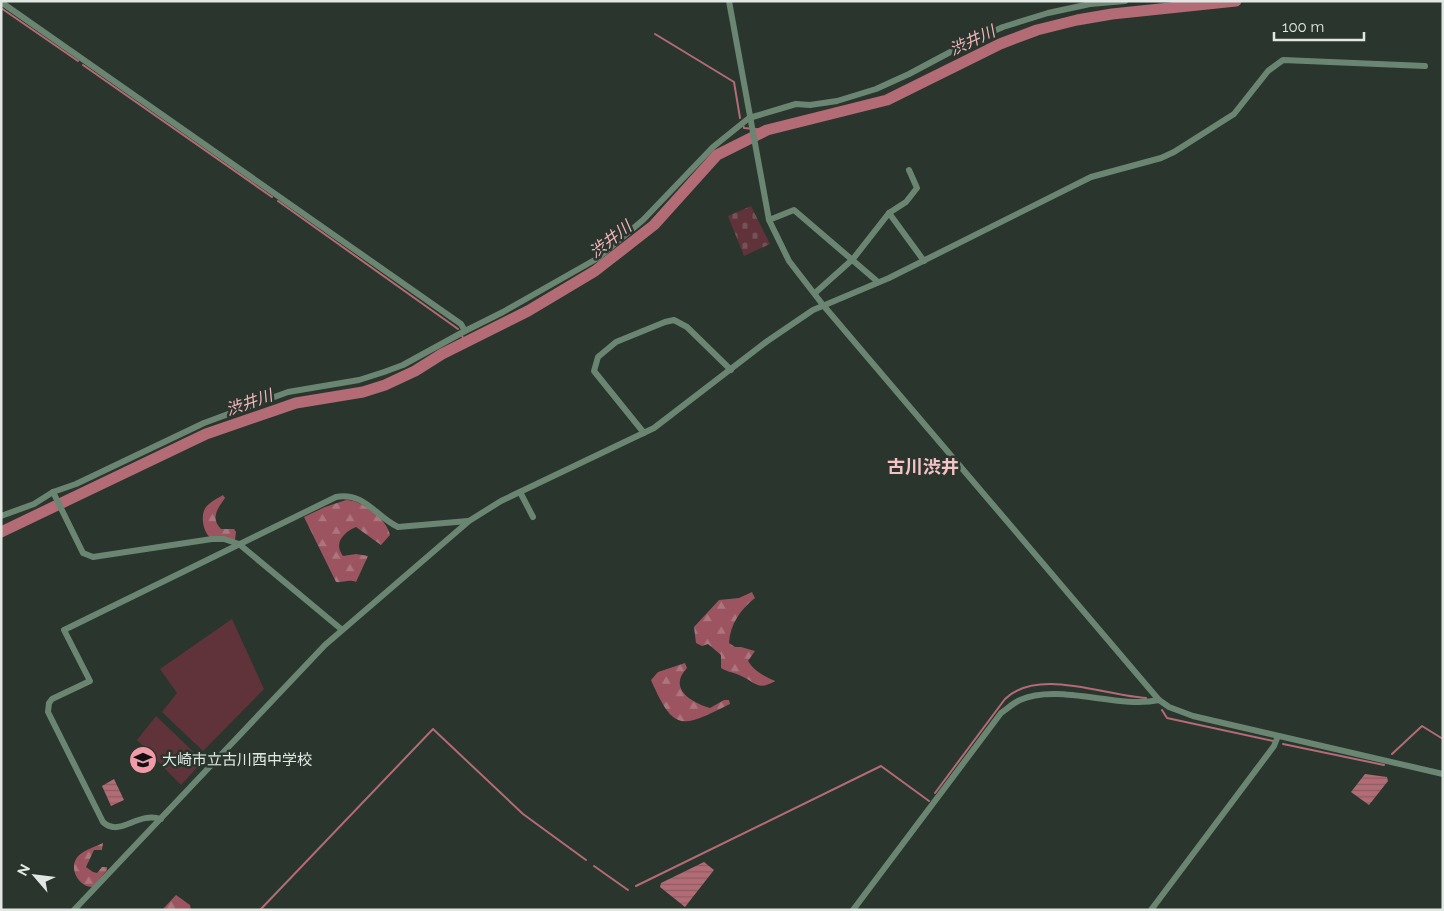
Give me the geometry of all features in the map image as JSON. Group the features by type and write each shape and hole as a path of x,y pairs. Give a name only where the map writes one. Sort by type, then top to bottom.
{"street":[{"path":"729,1 749,120 769,220 776,238 789,261 823,305 1159,700 1181,712 1443,774"},
{"path":"1,516 34,504 187,430 270,397 288,392 359,380 403,365 465,330 504,312 598,258 643,220 720,141 749,120 796,104 810,105 837,101 876,89 1003,27 1048,13 1090,4 1125,1"},
{"path":"1,2 461,324 465,330"},
{"path":"74,910 341,629 469,521 520,492 644,433 669,417 796,321 823,305 924,261 1091,177 1161,158 1174,152 1234,114 1268,71 1283,60 1425,66"},
{"path":"814,293 851,260 889,213 906,202 917,188 909,170"},
{"path":"769,220 794,210 878,282"},
{"path":"889,213 924,261"},
{"path":"644,433 594,372 598,357 616,342 674,320 687,328 731,370"},
{"path":"520,492 533,517"},
{"path":"54,494 84,553 93,557 212,539 224,539 239,544 341,629"},
{"path":"161,819 152,816 144,817 116,828 111,828 103,822 48,712 47,707 52,699 90,681 64,630 336,497 352,496 362,500 388,522 398,527 469,521"},
{"path":"853,910 1001,713 1020,700 1039,696 1067,695 1135,702 1159,700"},
{"path":"1151,910 1274,746 1278,736"}],"green space":[{"path":"751,206 770,244 744,256 728,216"},
{"path":"223,495 225,498 216,513 216,521 221,529 234,529 236,532 235,540 210,537 204,527 204,510 210,503"},
{"path":"346,500 359,503 373,512 384,523 390,535 381,545 356,527 344,535 341,538 339,547 343,556 356,554 368,556 356,582 336,582 304,517"},
{"path":"752,592 755,598 745,607 734,623 729,643 735,647 755,651 748,661 753,668 775,681 764,686 760,686 721,668 721,655 708,644 702,646 696,643 694,627 719,600 739,598"},
{"path":"232,619 264,689 203,751 162,712 177,693 160,669"},
{"path":"685,663 687,668 680,682 681,688 689,698 710,708 724,700 729,700 730,704 701,718 690,721 681,721 673,717 666,709 651,680 658,672"},
{"path":"156,716 203,761 181,785 137,740"},
{"path":"103,843 102,850 94,850 86,867 97,873 102,867 107,867 107,870 93,887 89,887 77,878 74,864 78,856 88,849"},
{"path":"176,895 190,905 191,910 162,910"}],"shaded area":[{"path":"1365,774 1387,777 1388,781 1369,805 1351,792"},
{"path":"114,779 124,800 111,806 102,786"},
{"path":"704,862 714,870 685,907 660,887 661,883"}],"waterway":[{"name":"渋井川","path":"1,532 206,434 296,403 363,392 385,385 415,371 442,354 528,311 595,271 654,225 717,155 767,130 887,100 1000,44 1037,30 1112,14 1236,1"},
{"path":"1,8 78,61"},
{"path":"655,34 734,82 740,118"},
{"path":"83,65 272,197"},
{"path":"743,125 744,128 767,130"},
{"path":"278,201 458,329"},
{"name":"渋井川","path":"462,336 466,342"},
{"path":"935,793 1005,699 1019,690 1035,685 1054,684 1146,698"},
{"path":"1162,710 1167,718 1273,741"},
{"path":"1392,754 1422,726 1443,739"},
{"path":"260,910 433,729 523,814 586,860"},
{"path":"1283,744 1384,765"},
{"path":"636,886 881,766 929,801"},
{"path":"594,866 628,890"}],"place":[{"name":"大崎市立古川西中学校","path":"143,760"}],"district":[{"name":"古川渋井","path":"923,467"}]}
